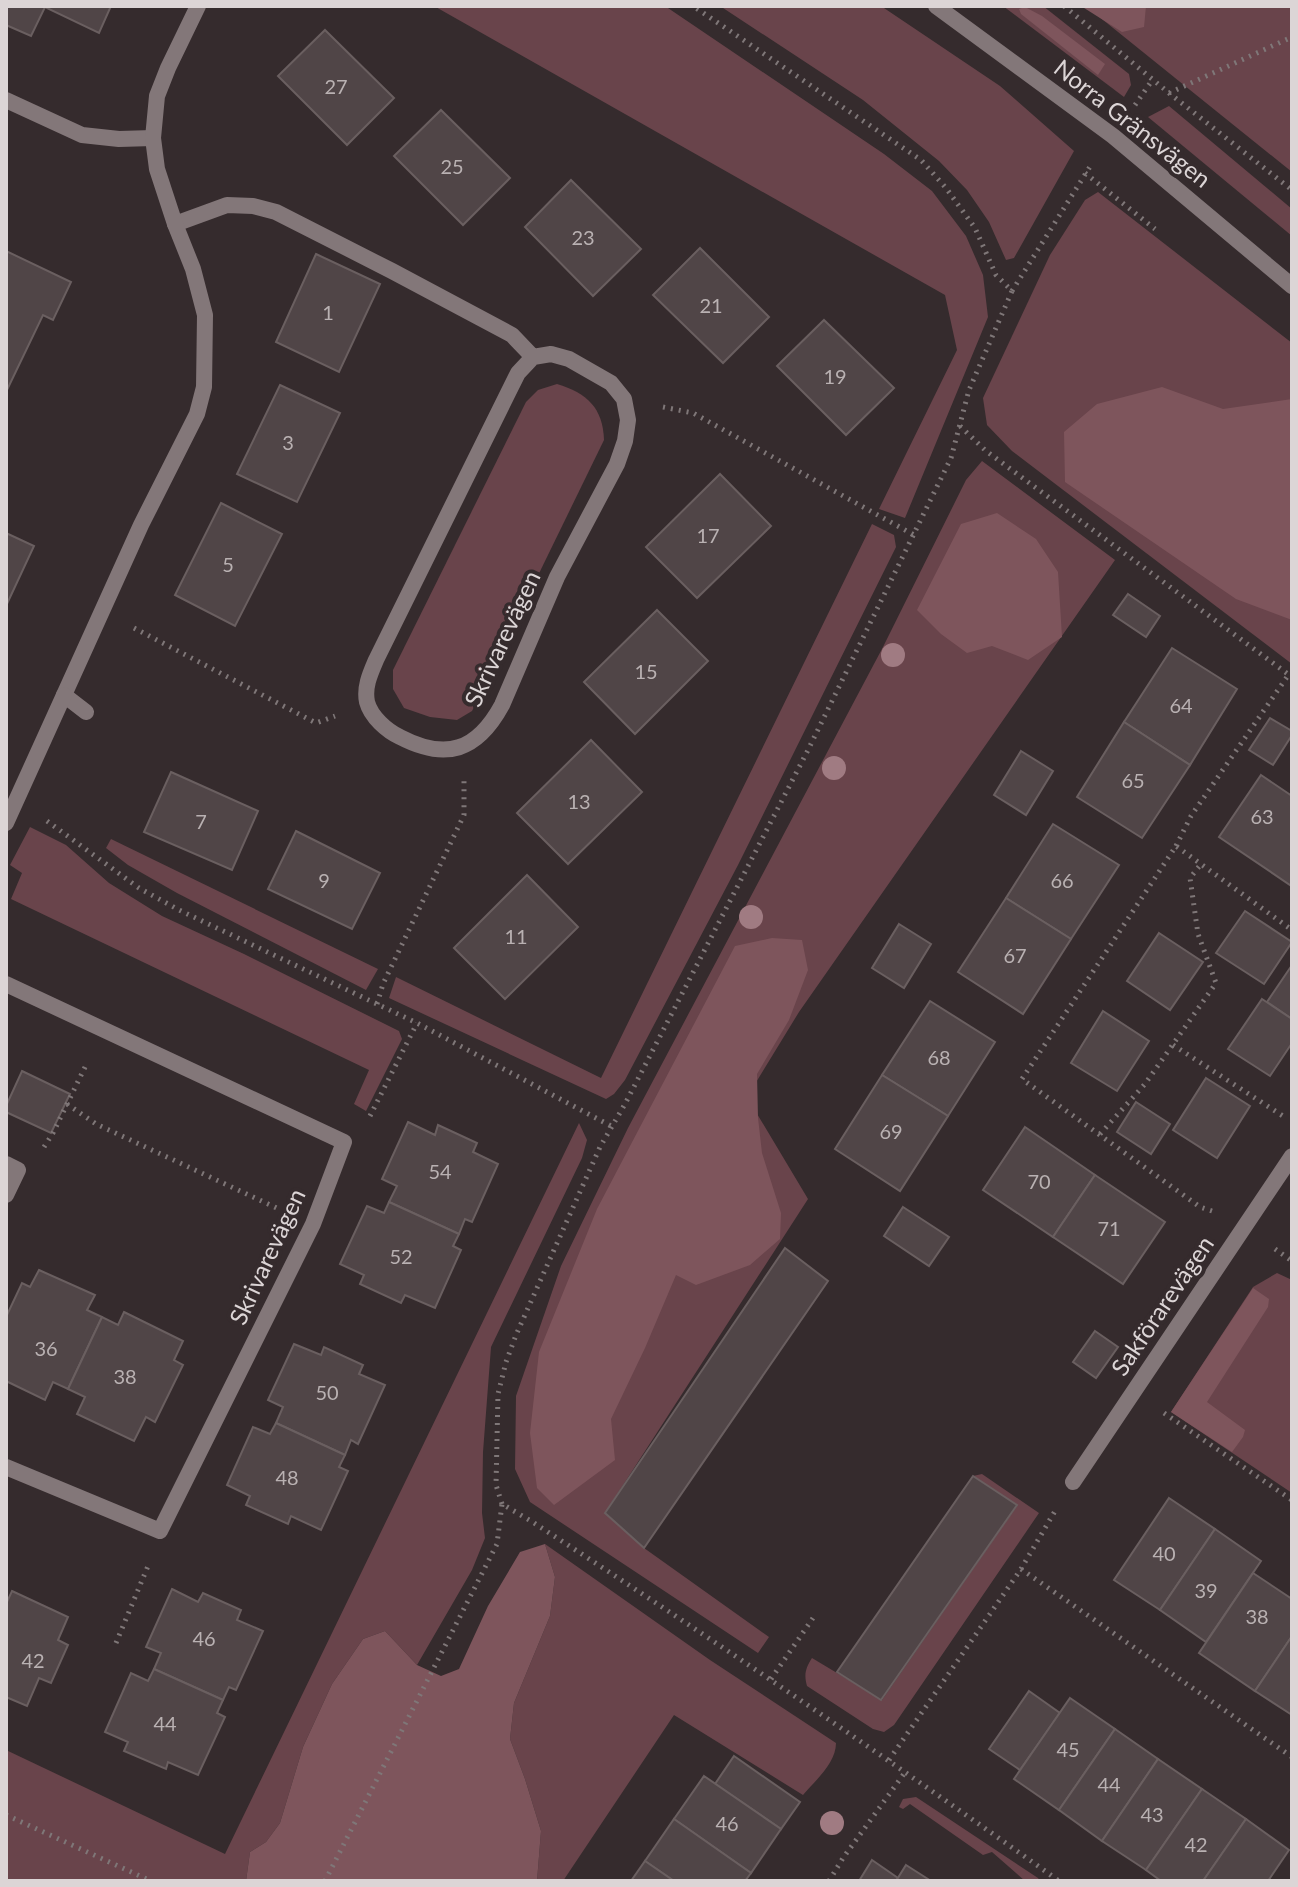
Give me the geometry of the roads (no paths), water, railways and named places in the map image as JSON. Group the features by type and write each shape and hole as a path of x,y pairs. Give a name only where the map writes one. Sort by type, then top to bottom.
{"street":[{"path":"6,823 141,525 197,414 204,387 205,315 193,269 157,169 153,138 157,96 198,6"},
{"name":"Norra Gränsvägen","path":"936,6 1113,136 1292,286"},
{"path":"6,100 82,135 119,139 153,138"},
{"path":"175,224 227,205 253,206 276,212 512,335 533,357"},
{"name":"Skrivarevägen","path":"551,354 569,359 611,383 624,399 628,420 625,441 617,464 557,577 493,722 465,744 445,751 424,748 390,732 379,722 367,704 366,685 518,373 533,357 551,354"},
{"path":"64,695 86,712"},
{"name":"Skrivarevägen","path":"6,984 344,1142 313,1224 160,1531 6,1467"},
{"name":"Sakförarevägen","path":"1073,1482 1292,1156"},
{"path":"6,1195 12,1167"}]}
